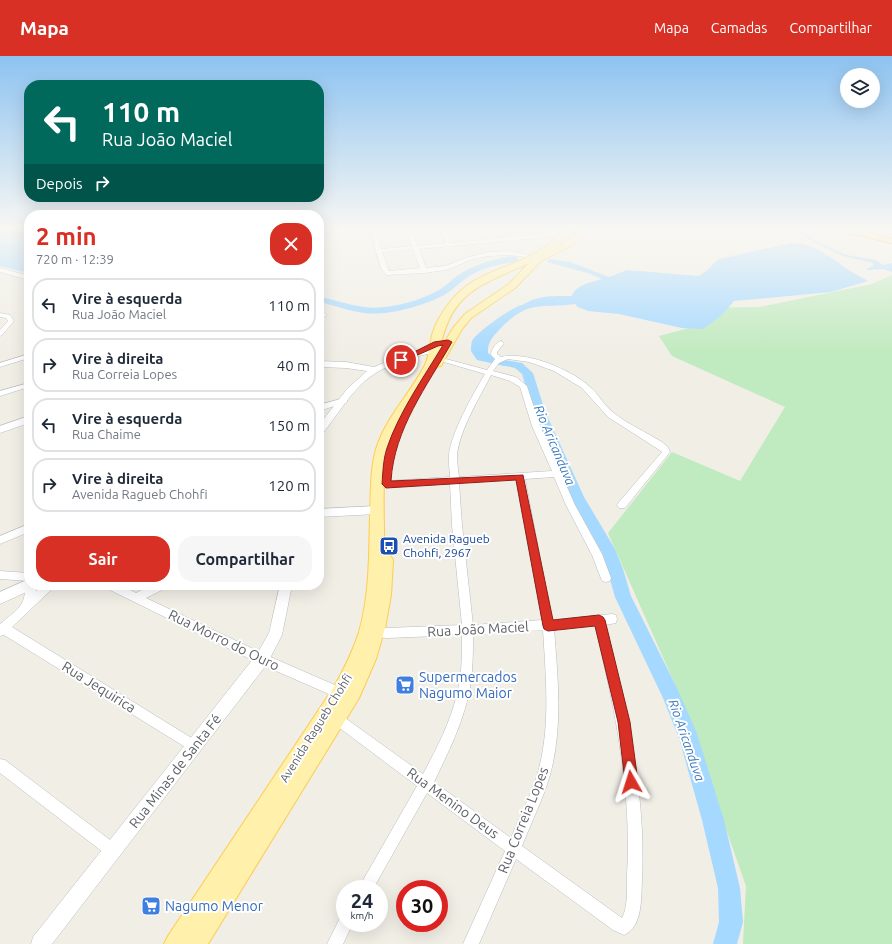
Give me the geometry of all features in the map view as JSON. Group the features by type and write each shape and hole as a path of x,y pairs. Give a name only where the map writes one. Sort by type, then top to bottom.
{"main road":[{"name":"Avenida Ragueb Chohfi","path":"194,944 337,719 366,667 372,632 384,584 386,484 387,466 391,449 434,352 438,333 456,300 465,291 489,276 500,271"},
{"name":"Avenida Ragueb Chohfi","path":"176,944 340,694 372,632 380,467 384,445 390,430 434,352 468,316 512,286 526,271"}],"street":[{"path":"5,271 24,277"},
{"path":"386,271 387,273 416,271"},
{"path":"0,315 8,316 11,321 0,334"},
{"path":"370,880 426,783 448,739 460,707 467,664 468,630 454,480 454,447 495,365 494,352 501,343"},
{"path":"324,427 359,382 375,370 390,364 434,352 495,365 523,386 536,426 571,505 597,554 606,578"},
{"path":"495,365 509,357 524,358 578,380 610,414 665,449 665,454 622,505"},
{"path":"0,365 24,358"},
{"path":"324,364 390,364"},
{"path":"346,365 375,370"},
{"path":"0,394 24,387"},
{"path":"324,406 344,400"},
{"path":"0,430 24,421"},
{"path":"386,484 558,474"},
{"name":"Rua Correia Lopes","path":"471,944 514,848 543,776 549,749 553,714 554,688 548,626 520,477"},
{"path":"324,513 377,510"},
{"path":"0,540 24,530"},
{"path":"0,575 24,577"},
{"path":"0,598 24,588"},
{"path":"25,608 30,596 30,590"},
{"path":"2,629 44,590"},
{"name":"Rua Morro do Ouro","path":"121,590 262,659 340,694"},
{"path":"137,597 152,590"},
{"name":"Rua Minas de Santa Fé","path":"40,944 262,659 275,635 285,590"},
{"name":"Rua João Maciel","path":"372,632 468,630 548,626 612,619"},
{"name":"Rua Menino Deus","path":"337,719 618,925 624,927 630,918 636,860 634,808 624,722 599,620"},
{"name":"Rua Jequirica","path":"2,629 194,746"},
{"path":"0,765 113,852"},
{"path":"335,944 341,932"}],"green space":[{"path":"892,275 892,944 743,944 746,886 677,689 608,533 672,452 740,481 785,407 672,356 659,336 689,328 692,308 759,307 872,284"}],"water":[{"path":"582,271 595,271 609,277 623,271 644,271 698,276 705,272 851,271 868,281 831,292 734,301 722,315 703,329 682,328 619,314 588,311 578,307 575,304 534,307 519,313 495,334 491,340 488,353 496,360 509,363 506,366 493,364 484,360 478,350 480,344 491,330 523,304 542,297 572,296 580,287 602,279"}],"waterway":[{"path":"324,300 364,310 382,310 431,298 447,289 471,271"},
{"name":"Rio Aricanduva","path":"521,308 482,337 477,342 476,351 481,358 518,365 527,373 539,411 578,498 607,549 615,569 623,597 670,692 689,738 713,820 729,888 731,922 725,944"}],"place":[{"name":"Avenida Ragueb Chohfi, 2967","path":"389,546"},
{"name":"Supermercados Nagumo Maior","path":"405,685"},
{"name":"Nagumo Menor","path":"151,906"}],"route":[{"path":"401,360 411,356 417,351 436,344 448,342 434,370 399,428 391,449 387,466 386,484 520,477 548,626 599,620 624,722 631,782"}]}
